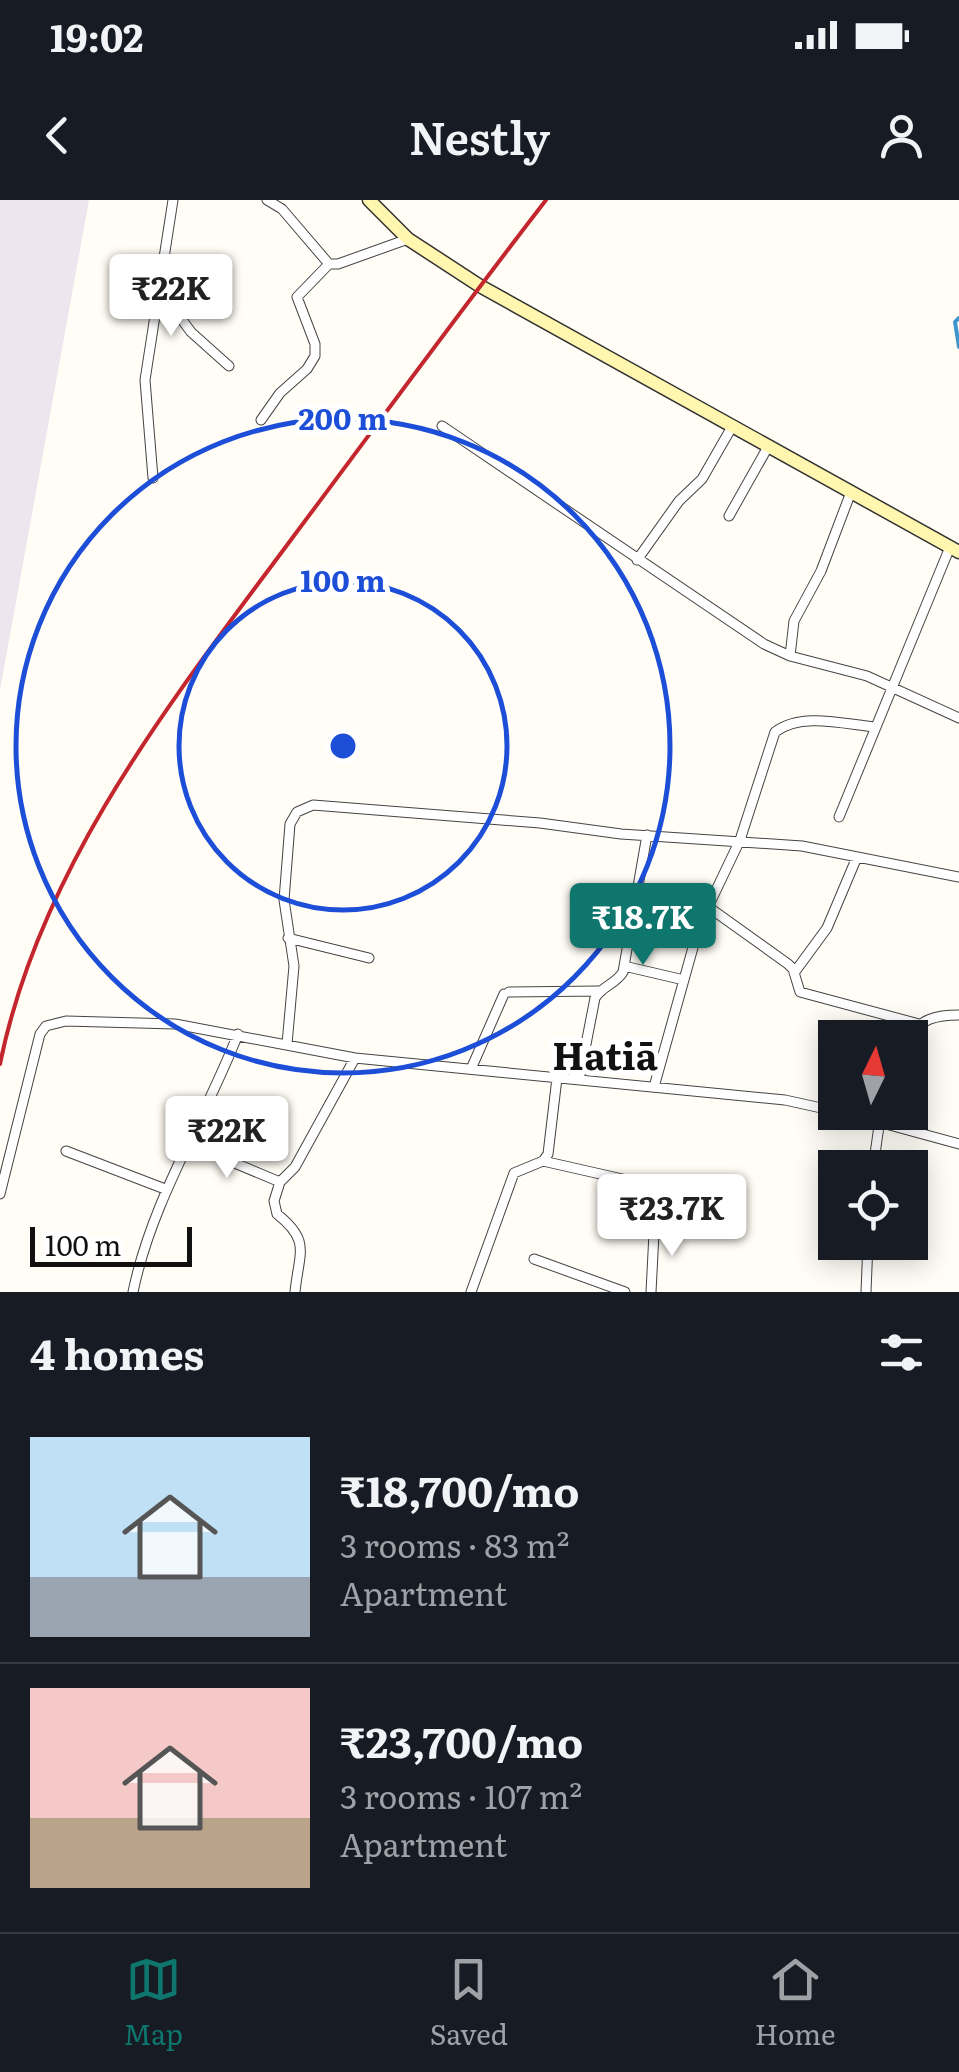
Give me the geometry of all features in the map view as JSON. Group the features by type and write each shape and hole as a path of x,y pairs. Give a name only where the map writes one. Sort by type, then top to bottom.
{"street":[{"path":"153,478 145,380 173,200"},
{"path":"266,200 282,210 330,264"},
{"path":"369,200 408,239 480,286 954,549 890,686 838,817"},
{"path":"261,420 315,356 316,344 297,297 330,264 408,239"},
{"path":"158,287 191,332 228,366"},
{"path":"637,560 679,501 702,479 733,425"},
{"path":"442,426 764,644 790,656 867,676 959,718"},
{"path":"730,516 769,445"},
{"path":"790,656 794,621 822,571 852,492"},
{"path":"654,1087 707,906 740,840 779,728 812,721 874,728"},
{"path":"287,1044 294,955 284,900 290,824 297,812 312,805 802,846 959,877"},
{"path":"471,1069 487,1026 507,993 599,991 619,978 647,835"},
{"path":"794,972 827,928 858,857"},
{"path":"707,906 783,958 794,972 800,992 810,998 902,1020"},
{"path":"288,938 369,958"},
{"path":"624,966 684,980"},
{"path":"579,1080 599,991"},
{"path":"928,1020 959,1014"},
{"path":"0,1194 40,1034 46,1026 66,1021 175,1024 356,1058 785,1100 818,1107"},
{"path":"133,1292 165,1189 214,1095 238,1034"},
{"path":"295,1292 300,1238 274,1209 280,1182 295,1167 356,1058"},
{"path":"542,1161 550,1147 557,1078"},
{"path":"919,1130 959,1144"},
{"path":"190,1144 280,1182"},
{"path":"66,1151 165,1189"},
{"path":"471,1292 514,1173 542,1161 653,1186 656,1194 651,1292"},
{"path":"534,1258 624,1292"},
{"path":"866,1292 867,1260"}],"shaded area":[{"path":"0,200 89,200 0,690"}],"waterway":[{"path":"959,318 955,322 959,347"}],"railway":[{"path":"0,1064 20,990 47,919 118,784 205,656 546,200"}],"district":[{"name":"Hatiā","path":"605,1053"}]}
